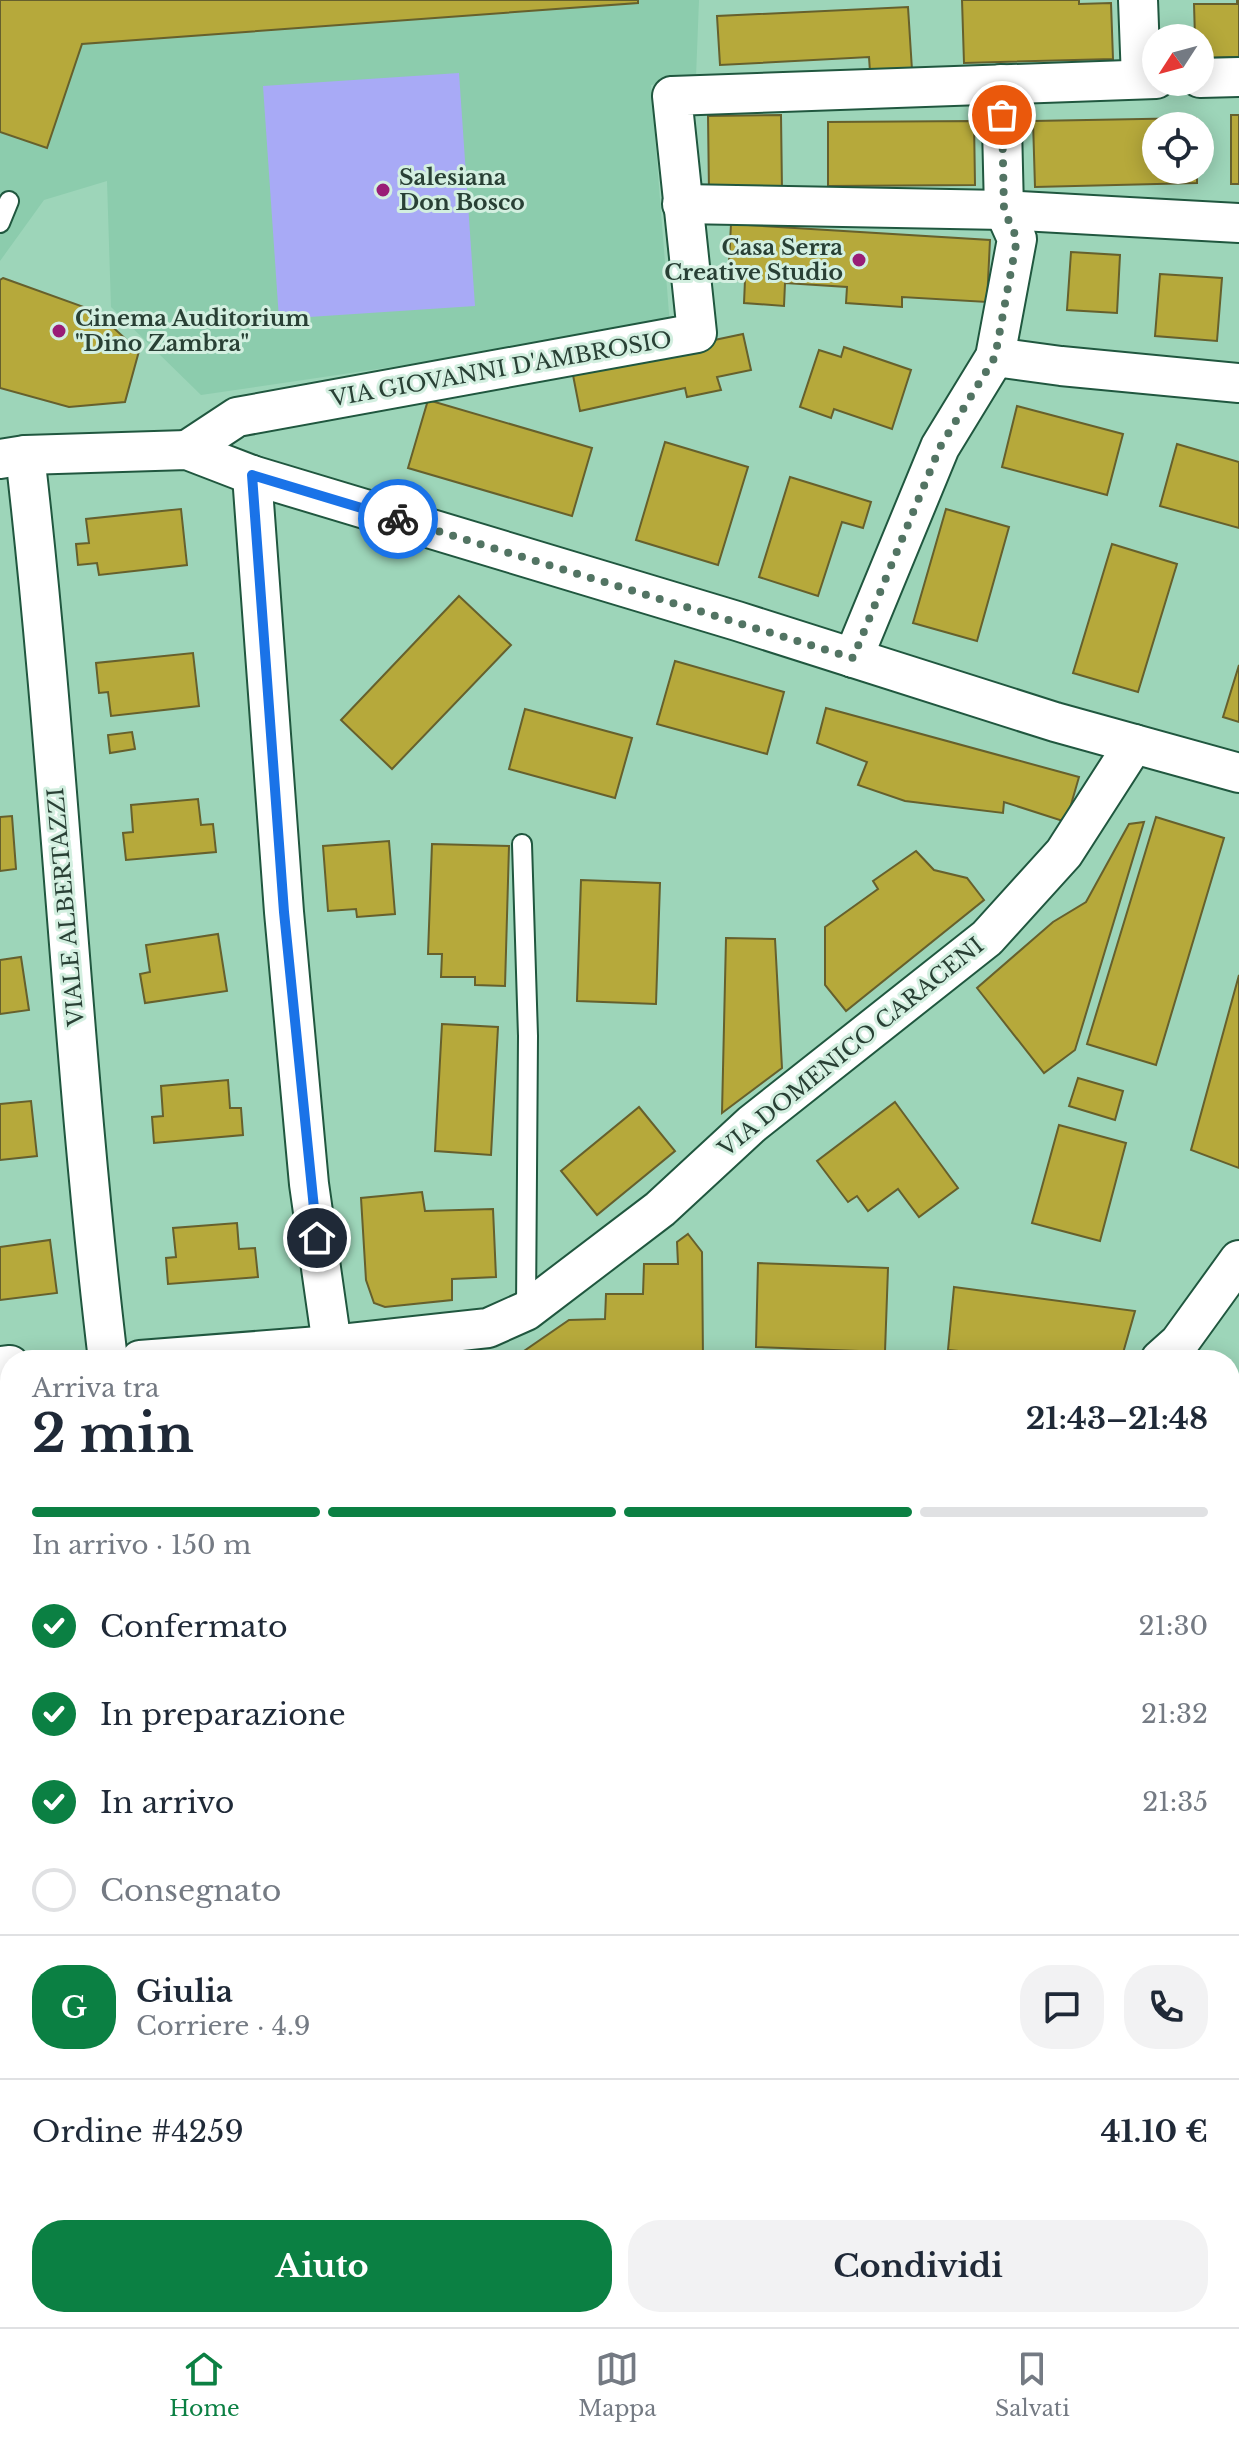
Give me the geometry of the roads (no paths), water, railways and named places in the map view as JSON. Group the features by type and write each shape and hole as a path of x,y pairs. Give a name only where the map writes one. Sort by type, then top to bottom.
{"street":[{"path":"1138,0 1142,32"},
{"path":"1214,78 1239,77"},
{"path":"1142,79 672,96 682,204 1004,210 1239,223"},
{"path":"853,658 940,447 995,357 1017,239 1004,210 1001,84"},
{"name":"VIA GIOVANNI D'AMBROSIO","path":"187,450 237,417 697,333 682,204"},
{"path":"995,357 1239,383"},
{"path":"12,457 187,450 252,475 1055,722 1239,773"},
{"name":"VIALE ALBERTAZZI","path":"12,457 43,611 93,1234 107,1350"},
{"path":"252,475 284,912 309,1184 337,1350"},
{"name":"VIA DOMENICO CARACENI","path":"355,1350 488,1328 526,1311 660,1209 752,1124 987,938 1064,853 1134,744"},
{"path":"1171,1350 1235,1276"}],"lane":[{"path":"0,223 9,201"},
{"path":"522,844 528,1036 526,1311"}],"place":[{"name":"Salesiana Don Bosco","path":"383,190"},
{"name":"Casa Serra Creative Studio","path":"859,260"},
{"name":"Cinema Auditorium \"Dino Zambra\"","path":"59,331"}]}
